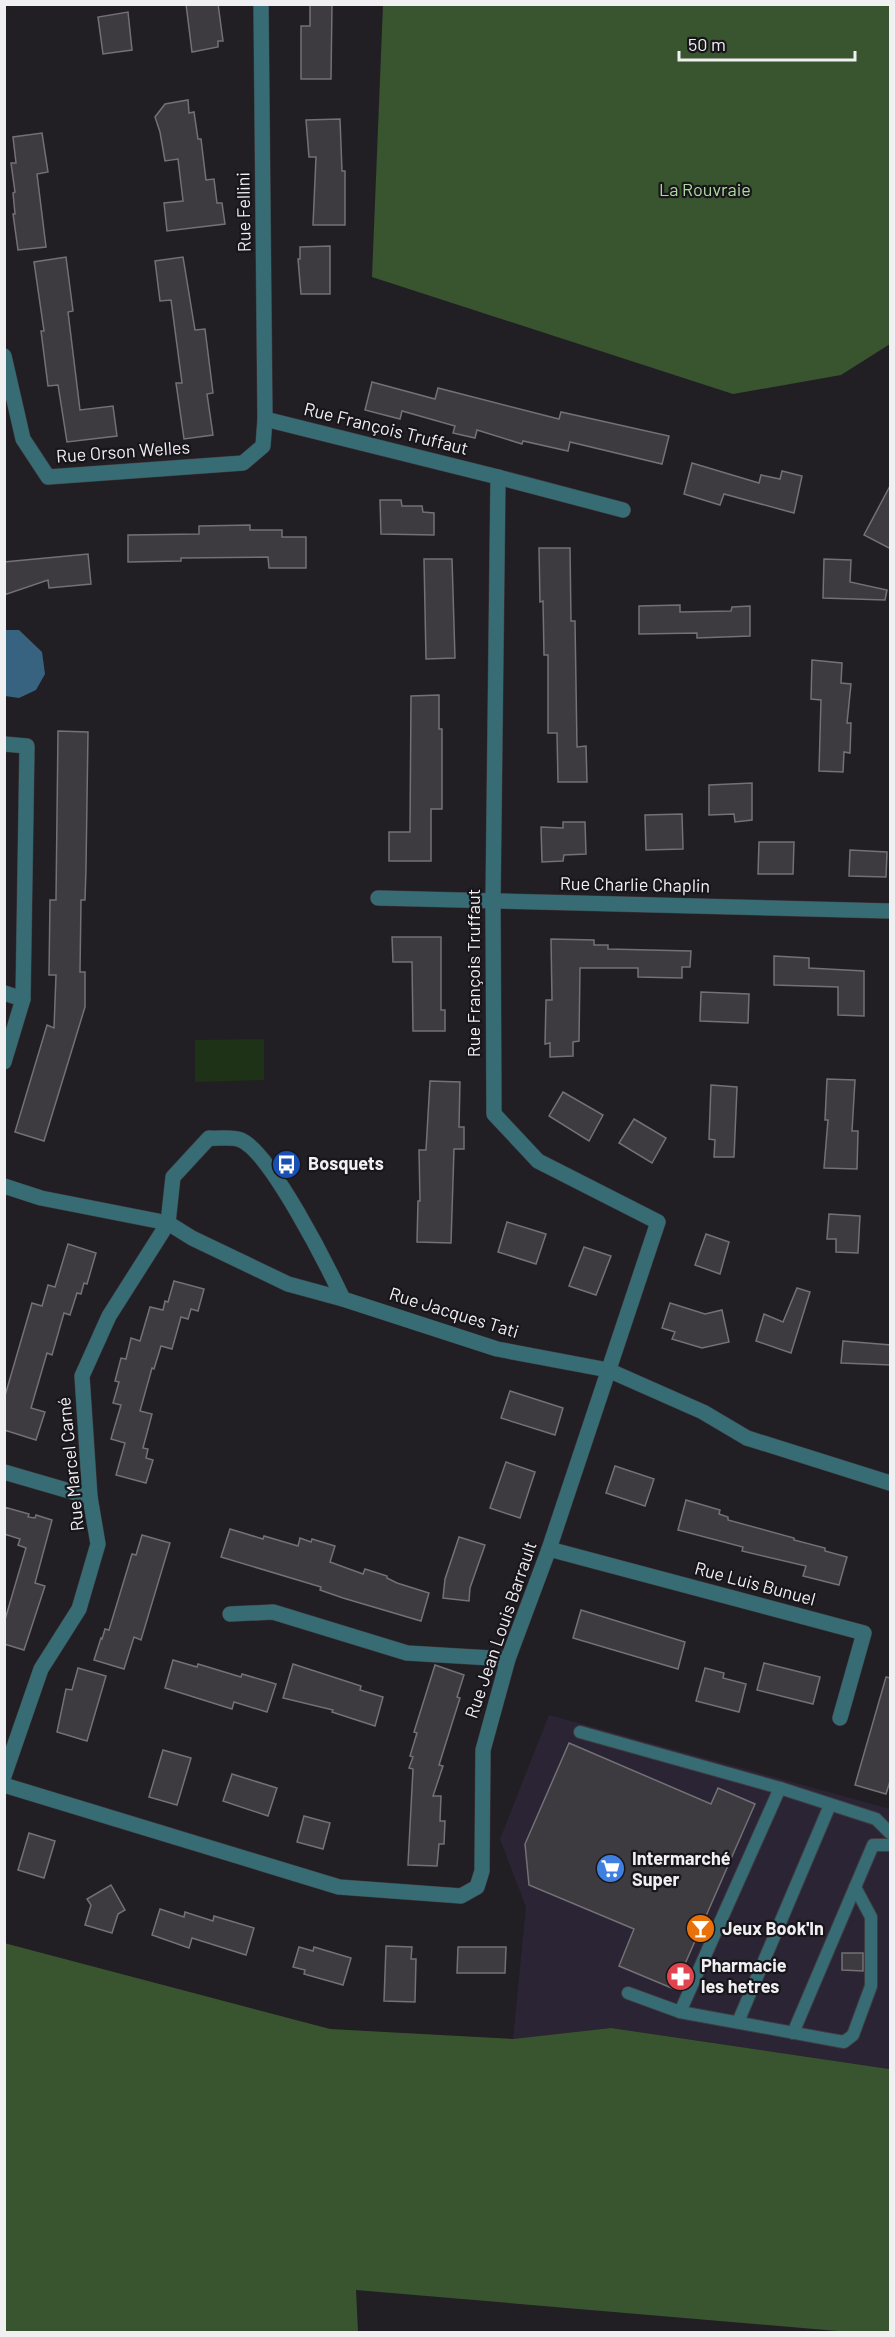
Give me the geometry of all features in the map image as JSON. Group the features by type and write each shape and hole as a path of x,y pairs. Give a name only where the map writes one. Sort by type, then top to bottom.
{"street":[{"name":"Rue Fellini","path":"261,4 265,419"},
{"name":"Rue Orson Welles","path":"4,356 23,439 48,477 243,463 263,446 265,419"},
{"name":"Rue François Truffaut","path":"265,419 623,510"},
{"name":"Rue François Truffaut","path":"498,477 493,902 494,1114 538,1161 658,1222 608,1370"},
{"path":"4,744 27,746 23,999 4,1062"},
{"name":"Rue Charlie Chaplin","path":"378,898 891,911"},
{"path":"4,993 23,999"},
{"path":"168,1223 173,1177 209,1138 240,1140 259,1154 320,1249 343,1299"},
{"name":"Rue Jacques Tati","path":"4,1186 41,1198 168,1223 192,1238 288,1284 343,1299 497,1349 608,1370 703,1412 747,1438 891,1484"},
{"name":"Rue Marcel Carné","path":"4,1776 41,1669 80,1609 98,1544 90,1497 82,1376 109,1316 168,1223"},
{"name":"Rue Jean Louis Barrault","path":"4,1785 339,1887 461,1896 477,1887 482,1871 483,1750 508,1659 549,1549 608,1370"},
{"path":"4,1472 90,1497"},
{"name":"Rue Luis Bunuel","path":"549,1549 864,1633 840,1718"},
{"path":"230,1614 273,1612 407,1653 508,1659"}],"lane":[{"path":"580,1732 780,1788 876,1820 891,1833"},
{"path":"680,2012 780,1788"},
{"path":"738,2022 830,1805"},
{"path":"793,2033 873,1845 891,1845"},
{"path":"628,1993 680,2012 844,2042 853,2035 871,1986 871,1917 855,1887"}],"shaded area":[{"path":"549,1715 890,1809 889,2069 611,2028 513,2039 526,1907 500,1839"}],"green space":[{"name":"La Rouvraie","path":"383,5 890,5 890,344 841,375 733,394 372,277"},
{"path":"264,1039 264,1080 195,1082 195,1040"},
{"path":"4,1943 330,2029 513,2039 611,2028 889,2069 890,2332 849,2332 356,2290 358,2332 5,2332"}],"water":[{"path":"5,630 19,630 42,652 45,674 36,690 19,698 5,696"}],"building":[{"path":"186,4 218,4 223,41 218,41 218,47 192,52"},
{"path":"310,4 332,4 331,79 301,79 301,26 310,26"},
{"path":"128,12 132,50 103,54 98,17"},
{"path":"188,100 189,113 194,112 198,139 201,139 206,180 214,179 217,203 222,203 225,224 167,231 164,203 183,201 178,159 165,161 155,117 165,104"},
{"path":"340,119 342,171 345,171 345,225 313,225 316,157 309,157 306,120"},
{"path":"42,133 48,172 37,174 46,247 18,250 13,214 15,214 13,193 15,192 11,163 16,163 13,137"},
{"path":"330,246 330,294 301,294 298,259 300,259 300,247"},
{"path":"66,257 73,311 68,312 80,410 113,406 117,436 67,442 58,385 48,386 41,331 44,331 34,262"},
{"path":"183,257 195,330 205,329 213,393 207,394 213,435 184,439 176,383 182,383 171,300 160,301 155,261"},
{"path":"372,382 435,399 438,388 559,419 561,412 669,436 662,464 570,442 568,451 523,441 522,444 477,430 475,438 453,433 455,426 402,411 400,419 365,410"},
{"path":"692,463 759,483 761,475 780,479 782,471 802,476 794,513 724,494 720,505 684,494"},
{"path":"891,484 891,549 864,535"},
{"path":"380,500 401,500 402,506 422,506 423,512 434,513 434,535 381,534"},
{"path":"250,525 250,530 282,530 282,537 306,537 306,568 269,568 268,557 181,558 181,561 128,562 128,535 199,534 199,526"},
{"path":"539,548 570,548 571,621 575,621 577,747 586,746 587,782 558,782 557,733 548,733 548,655 544,655"},
{"path":"88,554 91,584 49,588 48,580 4,595 4,562"},
{"path":"424,559 452,559 455,658 426,659"},
{"path":"824,559 851,560 850,582 887,590 885,600 823,598"},
{"path":"680,605 680,612 731,611 732,607 750,606 750,636 697,638 697,633 639,634 639,606"},
{"path":"812,660 842,663 841,683 851,684 847,723 851,723 850,753 844,752 843,772 819,771 821,700 811,699"},
{"path":"439,695 439,729 442,729 442,809 431,809 431,861 389,861 389,832 410,832 411,696"},
{"path":"58,731 88,732 85,900 81,900 80,972 85,972 85,1007 44,1141 15,1132 47,1025 54,1028 56,975 49,975 50,900 56,900"},
{"path":"752,783 752,820 735,822 734,814 709,815 709,785"},
{"path":"682,814 683,849 646,850 645,815"},
{"path":"563,822 585,822 586,854 564,855 563,861 542,862 541,827 563,828"},
{"path":"759,842 794,842 793,874 758,874"},
{"path":"850,850 887,852 886,877 849,876"},
{"path":"392,937 441,937 441,1010 445,1010 445,1031 413,1031 412,962 393,962"},
{"path":"551,939 594,940 594,945 608,945 608,949 691,951 690,967 682,967 682,978 638,977 638,968 580,968 579,1041 573,1042 573,1056 550,1057 550,1043 545,1044 546,1000 552,1000"},
{"path":"774,956 809,958 809,968 864,971 864,1016 838,1015 838,987 774,985"},
{"path":"701,992 749,994 748,1023 700,1021"},
{"path":"827,1079 855,1080 852,1131 858,1131 857,1169 824,1168 828,1120 825,1120"},
{"path":"430,1081 460,1082 459,1127 464,1127 464,1149 454,1149 451,1243 417,1242 418,1201 420,1201 419,1150 426,1150"},
{"path":"711,1085 737,1087 734,1157 714,1157 715,1140 709,1139"},
{"path":"563,1092 603,1115 589,1141 549,1116"},
{"path":"634,1119 666,1138 652,1163 619,1143"},
{"path":"829,1214 860,1216 858,1253 836,1252 836,1239 827,1239"},
{"path":"507,1222 546,1234 536,1264 498,1252"},
{"path":"706,1234 729,1242 720,1274 695,1265"},
{"path":"68,1244 96,1253 87,1284 84,1283 81,1294 77,1293 70,1315 64,1313 52,1355 47,1353 31,1408 45,1412 36,1440 4,1430 4,1399 32,1303 42,1306 48,1285 55,1287"},
{"path":"584,1247 611,1256 596,1295 569,1286"},
{"path":"174,1281 204,1289 198,1311 191,1309 188,1319 181,1317 172,1349 161,1346 154,1369 152,1368 140,1411 152,1414 143,1448 148,1449 146,1458 153,1460 146,1483 116,1475 125,1443 111,1439 121,1405 113,1403 119,1382 115,1381 121,1358 126,1359 131,1338 140,1341 150,1307 163,1310 165,1301 168,1302"},
{"path":"797,1288 810,1292 791,1353 756,1341 764,1314 783,1322"},
{"path":"670,1303 705,1314 722,1310 729,1342 702,1348 672,1339 675,1332 662,1328"},
{"path":"843,1341 891,1345 891,1365 841,1363"},
{"path":"510,1391 563,1408 555,1435 501,1418"},
{"path":"506,1462 535,1472 520,1518 490,1508"},
{"path":"615,1466 654,1479 645,1506 606,1493"},
{"path":"686,1500 720,1510 719,1514 728,1517 728,1520 794,1538 794,1540 825,1548 825,1551 847,1557 839,1585 803,1576 806,1566 742,1551 743,1547 678,1530"},
{"path":"4,1507 29,1514 28,1517 35,1518 36,1515 52,1520 35,1583 45,1586 24,1650 4,1644 4,1623 26,1548 18,1545 20,1539 4,1534"},
{"path":"230,1529 298,1546 300,1538 335,1546 330,1562 363,1574 365,1569 387,1576 397,1583 429,1593 421,1621 343,1598 320,1590 321,1587 221,1557"},
{"path":"142,1535 170,1543 141,1640 134,1637 124,1669 94,1660 105,1629 109,1630 132,1554 136,1555"},
{"path":"459,1537 485,1545 470,1588 469,1601 443,1598 445,1579"},
{"path":"581,1610 685,1642 678,1669 573,1638"},
{"path":"173,1660 197,1667 198,1664 241,1677 242,1674 276,1684 267,1712 234,1702 232,1709 165,1688"},
{"path":"764,1663 820,1677 813,1704 757,1690"},
{"path":"293,1664 361,1686 360,1690 383,1697 375,1726 332,1712 333,1710 283,1698"},
{"path":"435,1665 464,1675 457,1697 460,1698 439,1765 443,1766 433,1796 441,1796 440,1821 445,1821 444,1844 439,1844 437,1866 408,1865 413,1769 409,1768 413,1757 410,1756 417,1733 414,1732"},
{"path":"78,1668 106,1676 87,1741 57,1732 66,1689 72,1690"},
{"path":"705,1668 724,1673 723,1678 746,1684 739,1712 696,1701"},
{"path":"886,1677 891,1678 891,1778 886,1794 855,1785"},
{"name":"Intermarché Super","path":"569,1743 711,1804 718,1788 755,1804 674,1989 619,1966 634,1929 529,1885 525,1844"},
{"path":"163,1750 191,1758 177,1805 149,1797"},
{"path":"232,1774 277,1788 268,1816 223,1801"},
{"path":"304,1816 330,1823 323,1849 297,1842"},
{"path":"29,1833 55,1841 44,1878 18,1870"},
{"path":"111,1885 125,1910 118,1914 112,1933 85,1925 91,1905 87,1899"},
{"path":"160,1909 184,1917 185,1912 213,1921 214,1916 254,1928 246,1955 192,1938 189,1948 152,1935"},
{"path":"386,1946 412,1947 411,1959 416,1959 415,2002 384,2001"},
{"path":"299,1947 313,1951 314,1947 351,1958 343,1985 304,1974 305,1970 293,1967"},
{"path":"458,1947 506,1947 505,1973 457,1973"},
{"path":"842,1953 863,1953 863,1971 842,1970"}],"place":[{"name":"Bosquets","path":"287,1164"},
{"name":"Intermarché Super","path":"611,1869"},
{"name":"Jeux Book'In","path":"701,1929"},
{"name":"Pharmacie les hetres","path":"680,1976"}]}
